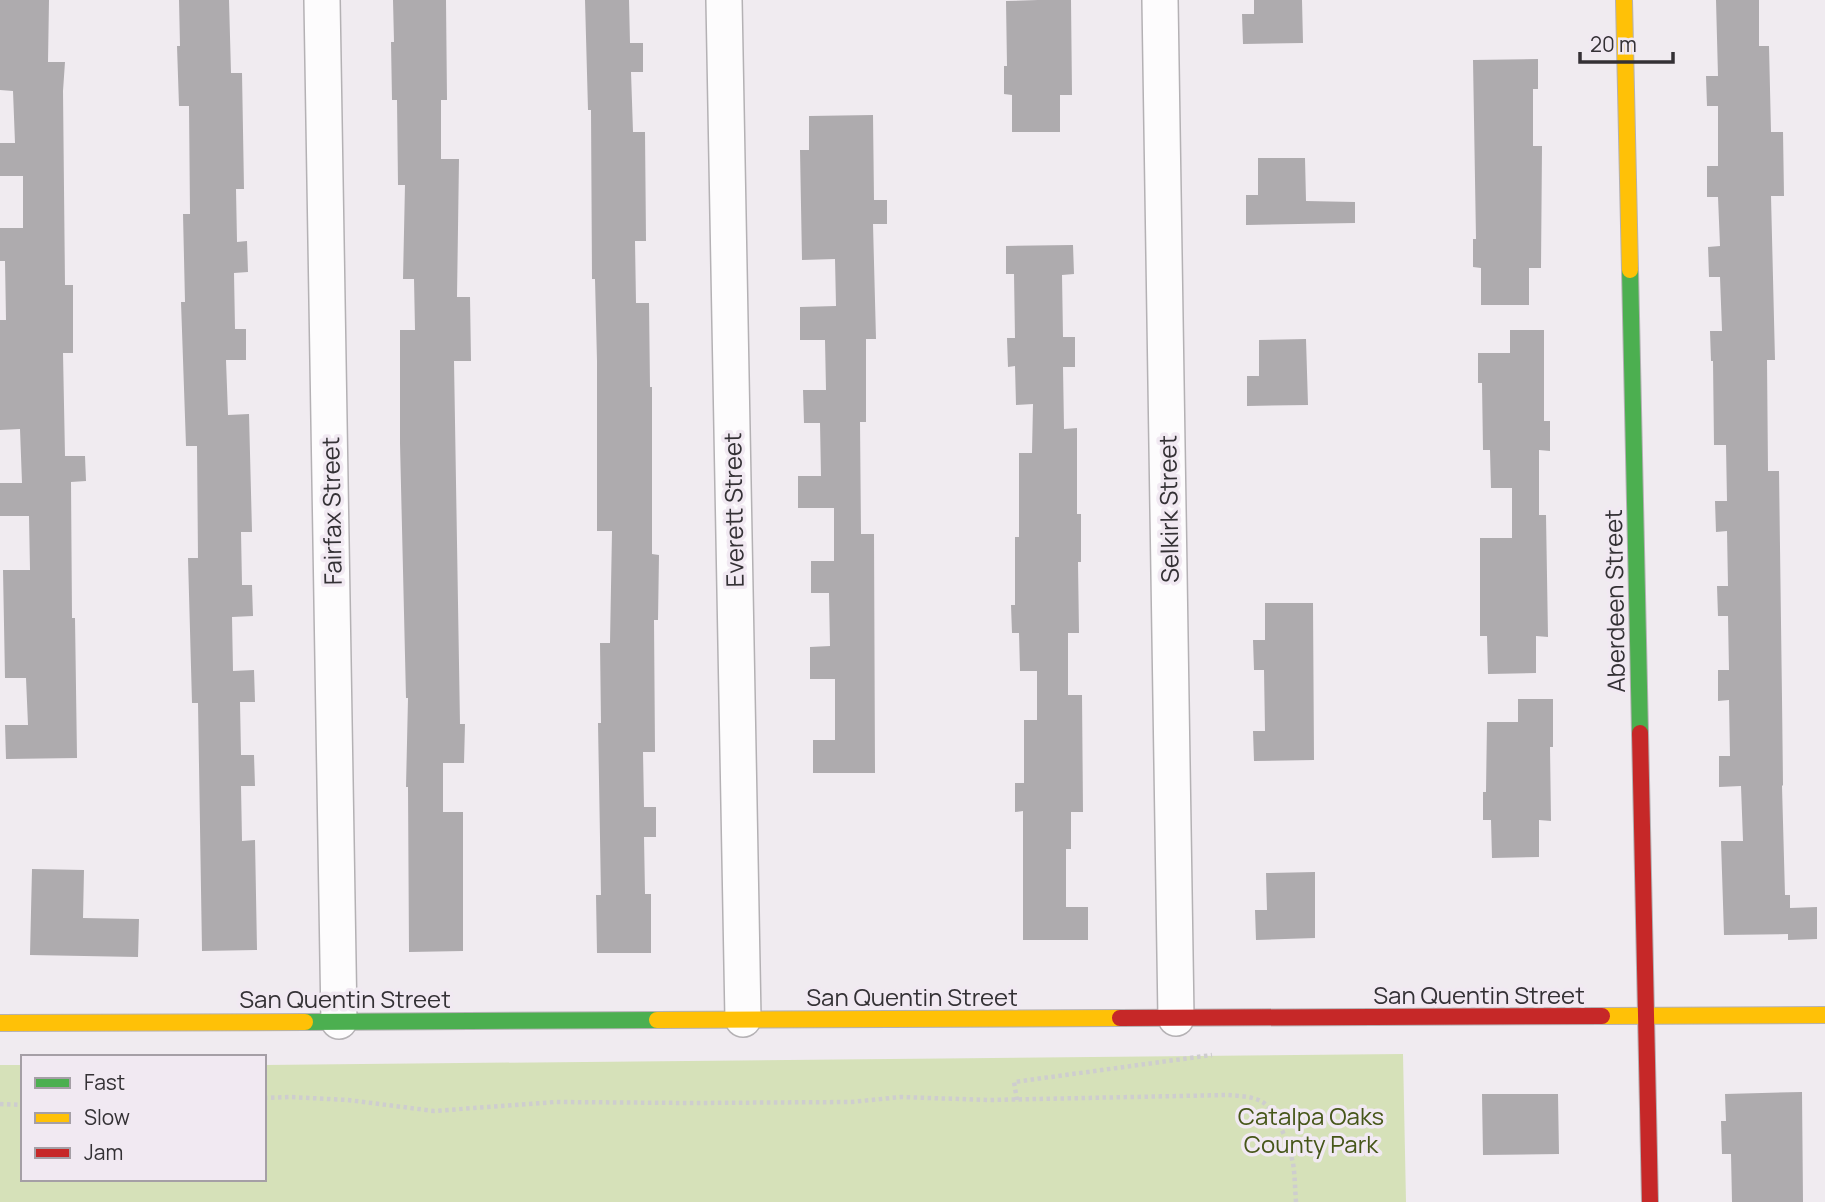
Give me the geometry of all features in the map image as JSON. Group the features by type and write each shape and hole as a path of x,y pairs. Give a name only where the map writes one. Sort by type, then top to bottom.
{"street":[{"name":"Fairfax Street","path":"322,0 339,1021"},
{"name":"Everett Street","path":"724,0 743,1020"},
{"name":"Selkirk Street","path":"1160,0 1176,1018"},
{"name":"Aberdeen Street","path":"1625,0 1650,1202"},
{"name":"San Quentin Street","path":"0,1023 1825,1015"}],"path":[{"path":"1017,1100 1014,1082 1216,1055"},
{"path":"266,1098 348,1100 434,1111 555,1102 851,1102 901,1097 1017,1100 1227,1095 1248,1097 1264,1104 1275,1116 1286,1139 1293,1164 1296,1202"},
{"path":"0,1104 21,1105"}],"green space":[{"name":"Catalpa Oaks County Park","path":"1403,1054 1406,1202 0,1202 0,1065 21,1065 21,1181 266,1181 266,1065"}],"building":[{"path":"0,0 49,0 48,62 65,62 65,285 73,285 73,353 63,353 65,456 85,456 86,481 71,482 77,758 6,759 5,725 28,725 26,678 5,678 3,570 30,570 29,516 0,516 0,483 22,483 20,429 0,430 0,320 6,320 5,261 0,261 0,228 23,228 23,176 0,176 0,143 15,143 13,91 0,90"},
{"path":"179,0 229,0 231,73 242,73 244,189 236,189 237,242 247,241 248,272 234,273 235,329 246,329 246,360 226,360 228,415 249,414 252,532 241,532 242,585 252,585 253,616 232,617 233,671 254,670 255,702 240,702 241,755 254,755 255,786 241,786 242,841 255,840 257,950 202,951 198,703 192,703 188,558 198,558 197,446 186,446 181,302 185,302 183,214 190,214 189,106 179,106"},
{"path":"393,0 446,0 447,100 441,100 441,159 459,159 457,297 470,297 471,361 454,361 460,724 465,724 464,763 443,763 443,812 463,812 463,951 409,952 406,787 408,698 400,443 400,330 415,330 414,279 403,279 405,185 398,185 397,100 392,100"},
{"path":"585,0 629,0 630,43 643,43 643,72 631,72 633,132 645,132 646,241 635,241 636,303 649,303 652,554 659,555 658,620 654,620 655,752 643,752 644,807 656,807 656,837 644,837 645,894 651,894 651,953 597,953 596,895 601,895 598,723 601,723 600,643 610,643 612,531 597,531 597,361 595,279 592,279 591,110 588,110"},
{"path":"1071,0 1072,95 1060,95 1060,132 1012,132 1012,95 1004,94 1004,66 1007,66 1006,1"},
{"path":"1254,0 1302,0 1303,43 1243,44 1242,14 1254,14"},
{"path":"1716,0 1759,0 1759,46 1769,46 1771,132 1783,132 1784,196 1771,196 1775,360 1767,360 1768,471 1779,471 1785,895 1790,895 1790,908 1817,907 1817,939 1788,940 1788,934 1724,935 1721,841 1743,841 1741,786 1719,787 1719,756 1730,756 1729,700 1718,701 1718,670 1729,670 1728,616 1718,616 1717,586 1728,586 1727,531 1716,532 1715,501 1727,501 1726,445 1714,445 1710,331 1722,331 1720,277 1709,277 1708,247 1720,246 1718,197 1707,197 1707,166 1718,166 1718,106 1707,106 1706,76 1718,76"},
{"path":"1538,59 1538,89 1533,89 1533,146 1542,146 1541,268 1529,268 1529,305 1481,305 1481,268 1473,267 1473,239 1476,239 1473,60"},
{"path":"873,115 874,200 887,200 887,224 873,224 876,339 866,339 866,422 860,422 861,534 874,534 875,773 813,773 813,740 835,740 835,679 810,679 810,647 830,646 829,593 811,593 811,561 834,561 834,508 798,508 798,476 821,476 820,423 804,423 803,390 826,390 825,340 800,340 800,307 836,306 835,259 802,260 800,150 809,150 809,116"},
{"path":"1258,158 1305,158 1306,201 1355,202 1355,223 1246,225 1246,195 1258,195"},
{"path":"1073,245 1074,274 1062,275 1063,337 1075,337 1075,367 1063,367 1064,429 1077,428 1077,514 1081,514 1081,562 1078,562 1079,633 1068,633 1068,695 1082,695 1083,812 1071,812 1071,849 1066,849 1066,907 1088,907 1088,940 1023,940 1023,811 1015,812 1015,783 1024,783 1024,720 1037,720 1037,671 1020,671 1019,633 1012,633 1011,605 1015,605 1015,537 1019,537 1019,453 1032,453 1033,404 1016,405 1015,366 1008,367 1007,338 1015,338 1014,274 1006,274 1006,246"},
{"path":"1510,330 1544,330 1544,421 1550,421 1550,451 1539,450 1539,515 1546,515 1548,637 1536,636 1536,673 1488,674 1487,636 1480,636 1480,538 1512,538 1512,488 1491,488 1490,450 1483,450 1482,383 1478,383 1478,353 1510,353"},
{"path":"1306,339 1308,405 1247,406 1247,376 1259,376 1259,340"},
{"path":"1265,603 1313,603 1314,760 1254,761 1253,731 1265,731 1264,670 1254,670 1253,640 1265,640"},
{"path":"1518,699 1553,699 1553,747 1550,747 1551,821 1539,820 1539,857 1492,858 1491,820 1483,820 1487,722 1518,722"},
{"path":"32,869 84,870 83,918 139,919 138,957 30,955"},
{"path":"1315,872 1315,938 1256,940 1255,910 1267,910 1266,873"},
{"path":"1802,1092 1803,1202 1732,1202 1731,1154 1722,1154 1721,1121 1726,1121 1725,1094"},
{"path":"1482,1094 1558,1094 1559,1154 1483,1155"}],"traffic: fast":[{"path":"1630,270 1640,733"},
{"path":"305,1022 657,1020"}],"traffic: slow":[{"path":"1624,0 1630,270"},
{"path":"1602,1016 1825,1015"},
{"path":"657,1020 1120,1018"},
{"path":"0,1023 305,1022"}],"traffic: jam":[{"path":"1640,733 1650,1202"},
{"path":"1120,1018 1602,1016"}]}
